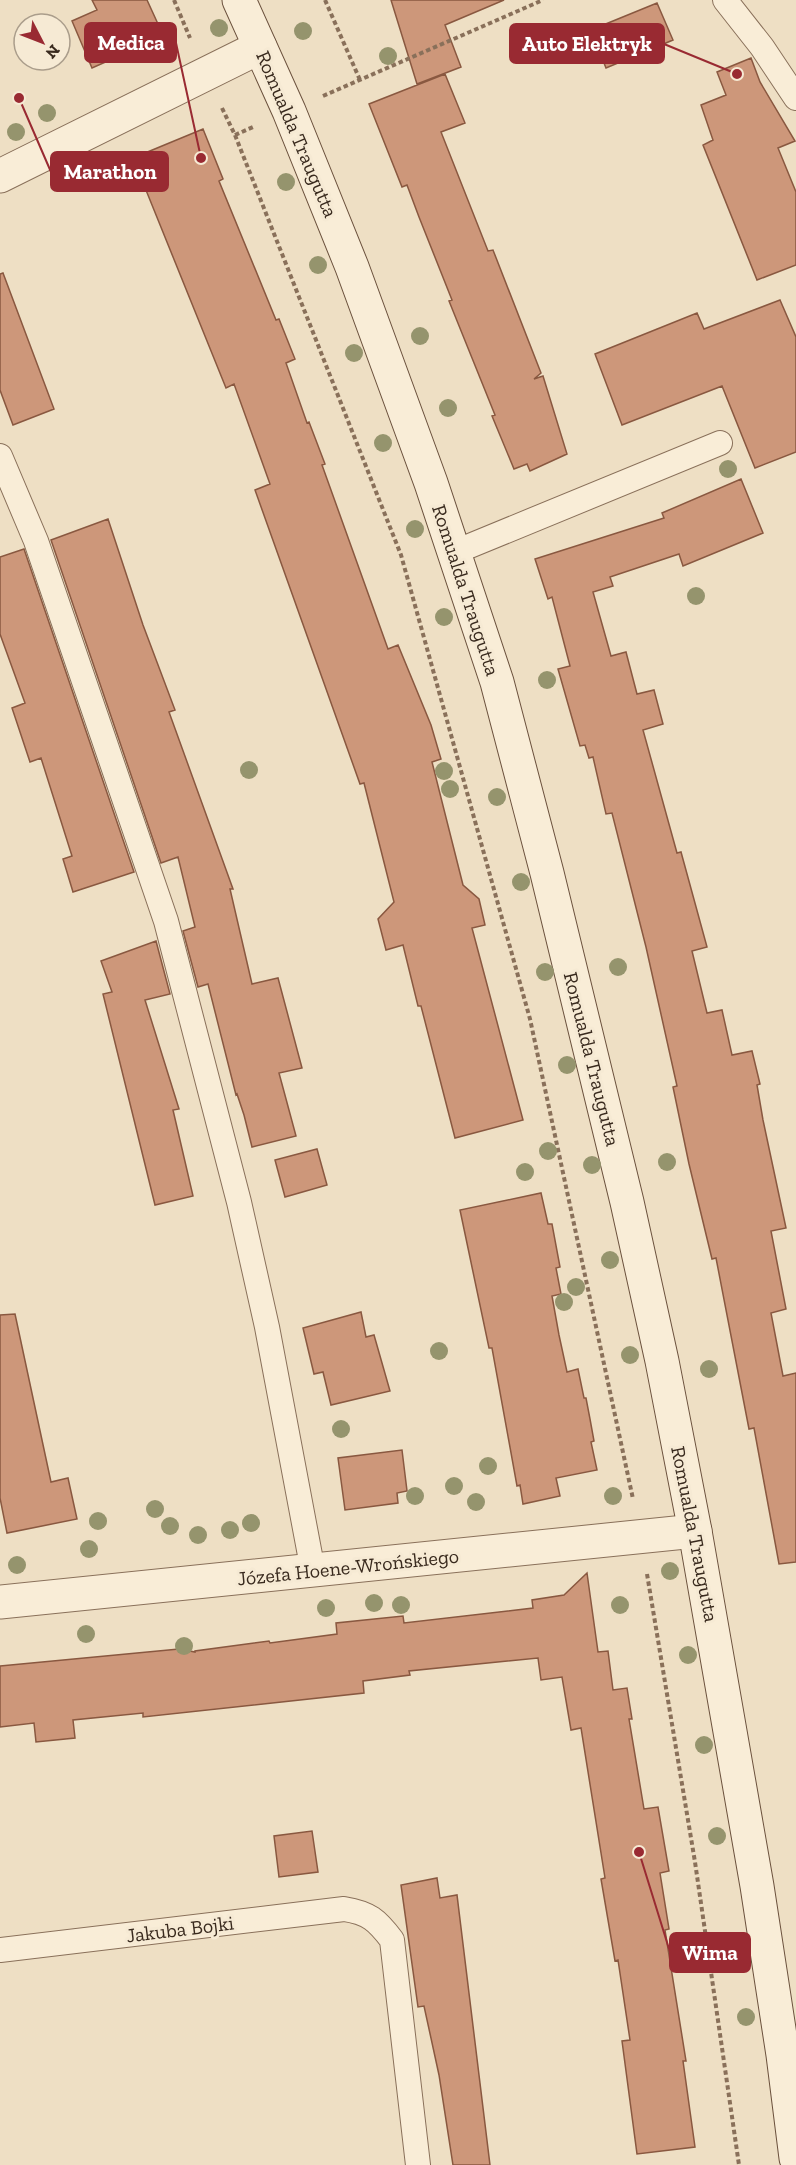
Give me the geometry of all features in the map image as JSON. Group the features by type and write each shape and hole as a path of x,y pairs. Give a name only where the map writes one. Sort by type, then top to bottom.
{"street":[{"name":"Romualda Traugutta","path":"238,0 290,111 382,345 497,682 548,873 632,1224 662,1361 695,1531 757,1886 796,2158"},
{"path":"0,176 260,47"},
{"name":"Józefa Hoene-Wrońskiego","path":"0,1602 695,1531"}],"lane":[{"path":"725,0 762,46 796,98"},
{"path":"454,552 720,443"},
{"path":"0,456 47,573 166,921 239,1202 267,1327 313,1571"},
{"name":"Jakuba Bojki","path":"0,1950 344,1909 361,1911 379,1922 392,1940 418,2165"}],"path":[{"path":"325,0 360,80"},
{"path":"290,111 543,0"},
{"path":"221,106 235,135 401,555 530,1019 640,1537 695,1862 739,2165"}],"building":[{"path":"92,0 147,0 158,24 151,42 92,68 72,21 97,10"},
{"path":"391,0 504,0 445,25 461,67 417,84"},
{"path":"657,3 673,40 606,68 591,30"},
{"path":"751,58 760,82 795,141 778,148 796,192 796,265 757,280 703,145 713,140 701,105 726,95 717,72"},
{"path":"445,74 465,123 441,132 488,251 493,250 541,373 534,379 543,376 567,454 530,471 527,464 514,469 492,416 495,415 449,301 452,300 407,185 402,187 369,104"},
{"path":"203,129 223,179 219,181 276,320 279,319 295,359 286,363 307,423 309,422 325,464 322,465 388,649 398,645 431,725 441,759 432,762 463,885 479,899 485,925 472,928 523,1120 455,1138 403,945 386,950 378,919 394,902 364,783 360,784 255,490 270,484 234,384 226,388 133,158"},
{"path":"3,273 54,409 13,425 0,390 0,274"},
{"path":"780,300 796,337 796,452 755,468 722,386 622,425 595,354 697,313 704,329"},
{"path":"741,479 763,533 683,566 679,554 610,577 613,586 593,592 611,656 626,652 637,694 654,690 663,724 643,730 677,853 681,852 707,947 692,951 707,1013 722,1010 732,1055 752,1051 760,1084 757,1085 763,1120 786,1228 771,1231 786,1309 771,1313 783,1376 796,1373 796,1562 779,1564 754,1428 749,1429 716,1258 712,1259 689,1164 673,1087 677,1086 646,947 612,813 606,814 593,757 589,758 585,745 580,746 558,669 570,666 552,597 548,599 535,559 664,518 662,513"},
{"path":"108,519 143,625 175,710 169,712 233,889 230,889 252,984 278,978 302,1068 279,1073 296,1136 252,1147 236,1095 208,984 198,987 183,931 195,927 178,857 161,863 51,540"},
{"path":"24,549 134,872 73,892 63,859 72,856 41,758 30,762 12,708 25,703 0,634 0,557"},
{"path":"156,941 170,994 145,1000 179,1109 173,1110 193,1196 155,1205 103,994 112,992 101,961"},
{"path":"317,1149 327,1185 285,1197 275,1160"},
{"path":"541,1193 548,1224 552,1224 560,1267 556,1268 561,1294 552,1296 559,1335 567,1372 578,1369 590,1419 594,1441 591,1442 597,1470 556,1478 560,1496 523,1504 520,1485 517,1486 492,1348 489,1348 460,1210"},
{"path":"361,1312 366,1337 374,1335 390,1391 331,1405 323,1372 314,1374 303,1328"},
{"path":"15,1314 51,1482 68,1478 77,1519 7,1533 0,1498 0,1315"},
{"path":"402,1450 407,1491 397,1493 398,1503 345,1510 338,1458"},
{"path":"587,1573 598,1652 608,1651 613,1690 627,1688 632,1719 629,1719 644,1809 658,1807 669,1871 660,1873 669,1929 665,1930 686,2061 683,2061 695,2147 637,2154 622,2041 630,2040 618,1960 615,1961 601,1879 605,1878 581,1728 571,1730 562,1677 541,1680 538,1658 409,1671 410,1675 363,1681 364,1693 143,1717 143,1713 73,1720 75,1738 36,1742 34,1723 0,1727 0,1666 179,1649 195,1652 337,1634 336,1623 403,1616 404,1623 533,1608 532,1600 564,1595"},
{"path":"312,1831 318,1872 279,1877 274,1836"},
{"path":"437,1878 440,1898 457,1895 490,2165 453,2165 439,2075 424,2006 418,2007 401,1885"}],"place":[{"name":"Auto Elektryk","path":"737,74"},
{"name":"Marathon","path":"19,98"},
{"name":"Medica","path":"201,158"},
{"name":"Wima","path":"639,1852"}]}
